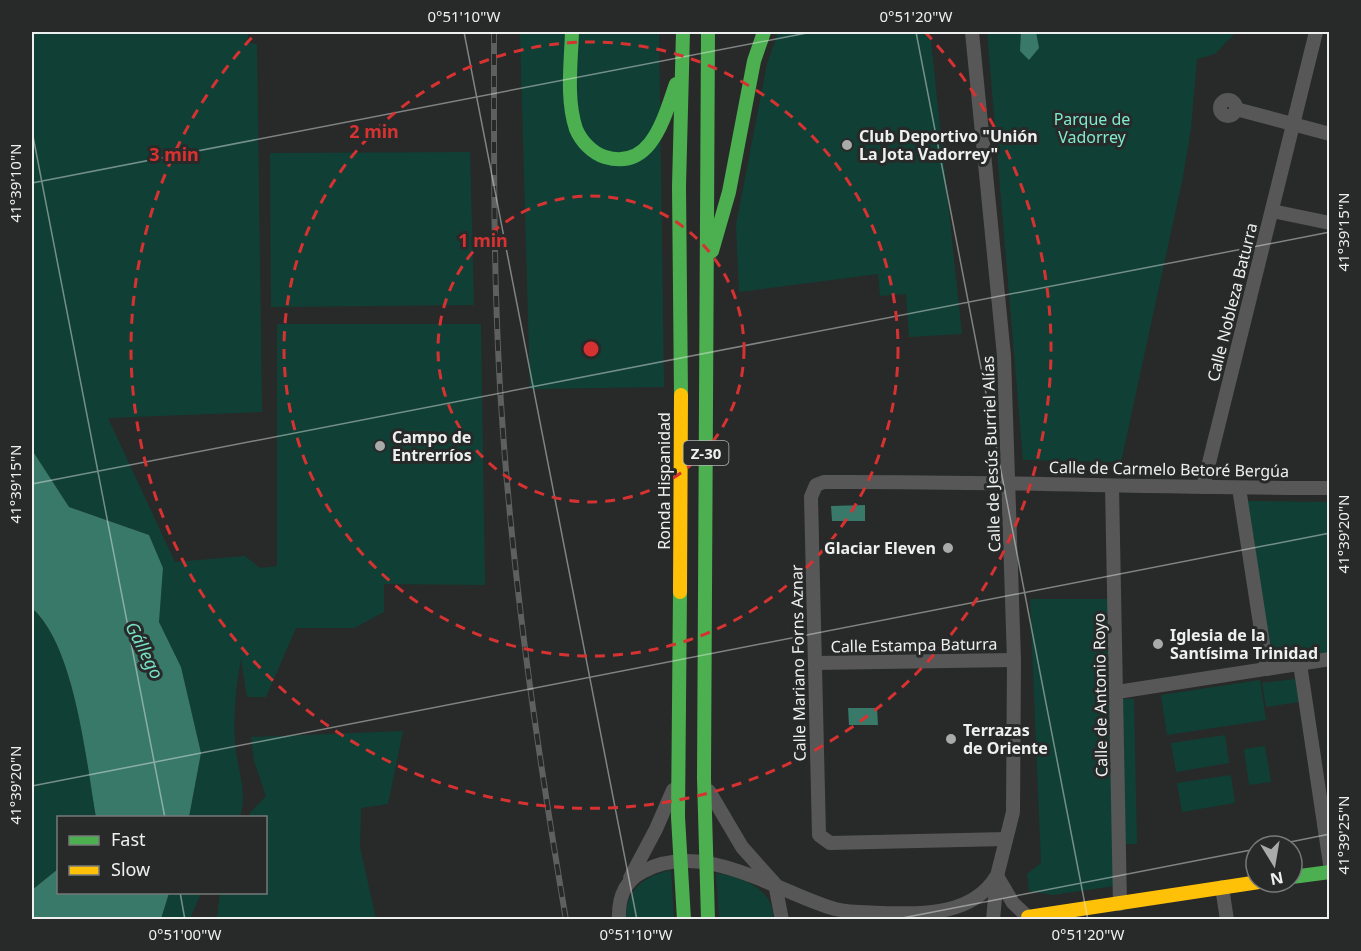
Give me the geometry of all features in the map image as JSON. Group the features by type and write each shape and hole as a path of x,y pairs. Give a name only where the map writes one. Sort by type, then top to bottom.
{"main road":[{"path":"572,32 573,105 576,129 586,145 605,157 623,158 634,155 651,143 665,120 682,69"},
{"path":"706,273 729,192 754,61 764,32"},
{"name":"Ronda Hispanidad","path":"683,37 679,186 678,777 684,920"},
{"name":"Z-30","path":"708,37 704,778 708,920"},
{"path":"1304,875 1329,872"},
{"path":"1028,917 1244,884"}],"street":[{"name":"Calle de Jesús Burriel Alías","path":"972,32 1004,345 1014,660 1012,812 997,876 993,920"},
{"name":"Calle Nobleza Baturra","path":"1203,487 1316,32"},
{"path":"1236,109 1329,134"},
{"path":"1272,212 1329,224"},
{"name":"Calle de Carmelo Betoré Bergúa","path":"813,489 824,482 1009,482 1112,486 1329,488"},
{"name":"Calle de Antonio Royo","path":"1112,486 1120,903"},
{"path":"1239,488 1268,669"},
{"name":"Calle Mariano Forns Aznar","path":"813,489 819,835 830,843 1006,839"},
{"path":"1117,692 1329,659"},
{"name":"Calle Estampa Baturra","path":"815,663 1014,660"},
{"path":"1300,664 1329,864"},
{"path":"619,920 621,895 656,829 678,777"},
{"path":"704,778 718,809 742,847 775,884 782,920"},
{"path":"629,880 650,867 680,863 706,864 775,884 820,904 853,911 926,914 949,910 990,888 997,876 1013,903 1028,917"},
{"path":"1222,887 1227,920"},
{"path":"1010,920 1028,917"}],"green space":[{"path":"32,32 248,32 248,43 257,44 262,412 108,418 175,562 245,556 260,568 277,566 277,324 481,324 485,585 384,584 384,612 354,628 296,628 266,697 247,697 241,659 234,722 243,799 240,816 189,816 201,753 181,667 159,622 163,568 149,535 69,507 32,450"},
{"path":"520,32 659,32 664,387 530,389"},
{"name":"Club Deportivo \"Unión La Jota Vadorrey\"","path":"778,32 930,32 962,334 909,337 906,294 880,296 878,274 739,292 736,225 767,64"},
{"name":"Parque de Vadorrey","path":"987,32 1236,32 1215,54 1197,59 1191,128 1183,177 1121,462 1023,460"},
{"path":"470,152 474,305 271,307 270,153"},
{"path":"1248,501 1329,502 1329,653 1272,662"},
{"path":"1030,599 1110,599 1115,886 1053,895 1029,891 1027,874 1041,863"},
{"path":"32,608 47,626 69,676 83,736 96,816 57,816 57,870 32,890"},
{"path":"1295,679 1299,702 1266,707 1262,683"},
{"path":"1260,680 1266,720 1167,735 1161,695"},
{"path":"1122,699 1134,699 1137,844 1125,844"},
{"path":"403,731 388,804 361,808 360,847 376,919 217,919 220,894 267,894 267,816 249,816 266,796 254,761 251,737"},
{"path":"1225,735 1229,763 1176,772 1171,743"},
{"path":"1265,746 1271,782 1249,785 1244,749"},
{"path":"1231,775 1235,803 1182,812 1177,783"},
{"path":"671,870 674,919 626,919 629,900 638,886 652,876"},
{"path":"716,873 746,881 755,886 768,900 773,919 719,919"},
{"path":"169,894 201,894 190,919 161,920"}],"water":[{"path":"1021,32 1036,32 1039,48 1029,60 1020,51"},
{"name":"Gállego","path":"32,450 69,507 149,535 163,568 159,622 181,667 201,753 189,816 96,816 83,736 69,676 47,626 32,608"},
{"path":"865,505 865,521 832,521 831,506"},
{"path":"848,708 877,708 878,725 849,725"},
{"path":"57,870 57,894 169,894 161,919 32,919 32,890"}],"railway":[{"path":"494,32 495,264 498,357 506,468 527,662 566,920"}],"traffic: fast":[{"path":"572,32 570,81 573,117 581,138 591,150 600,155 621,159 634,156 645,149 661,125 676,84"},
{"path":"681,395 679,186 683,32"},
{"path":"708,32 704,778 708,920"},
{"path":"712,251 729,192 754,61 764,32"},
{"path":"680,592 678,817 684,920"},
{"path":"1304,875 1330,872"}],"traffic: slow":[{"path":"680,592 681,395"},
{"path":"1028,917 1244,884"}],"place":[{"name":"Club Deportivo \"Unión La Jota Vadorrey\"","path":"847,145"},
{"name":"Campo de Entrerríos","path":"380,446"},
{"name":"Glaciar Eleven","path":"948,548"},
{"name":"Iglesia de la Santísima Trinidad","path":"1158,644"},
{"name":"Terrazas de Oriente","path":"951,739"}]}
